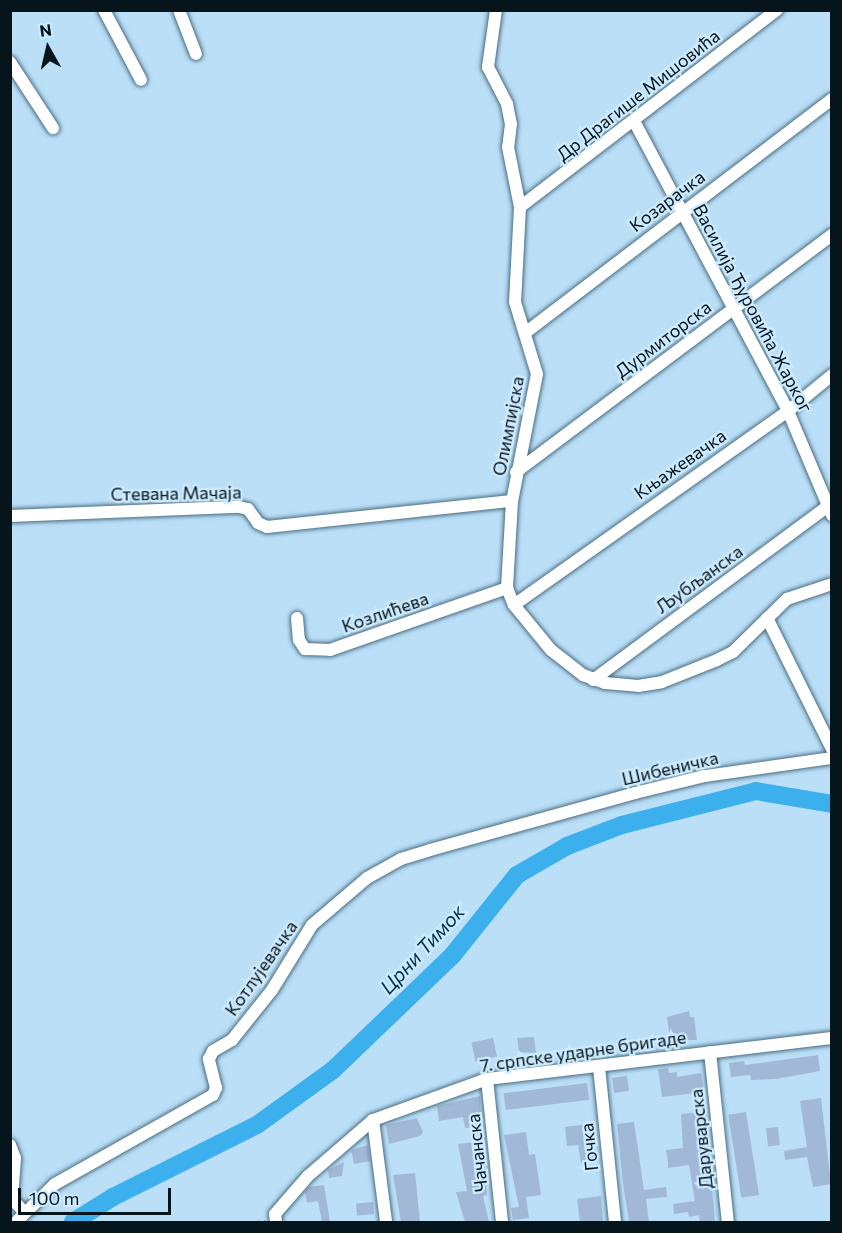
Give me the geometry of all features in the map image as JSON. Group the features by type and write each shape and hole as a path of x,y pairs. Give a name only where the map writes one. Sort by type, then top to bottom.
{"street":[{"path":"104,10 141,80"},
{"path":"178,10 196,54"},
{"name":"Олимпијска","path":"496,10 488,67 507,104 511,124 508,147 520,207 515,302 535,359 537,383 516,472 507,588 514,605 551,650 593,680"},
{"name":"Др Драгише Мишовића","path":"520,207 777,10"},
{"path":"10,62 53,128"},
{"name":"Козарачка","path":"525,333 831,99"},
{"name":"Василија Ђуровића Жарког","path":"634,121 788,411 820,483 829,511"},
{"name":"Дурмиторска","path":"516,472 831,234"},
{"name":"Књажевачка","path":"514,605 788,411 831,375"},
{"name":"Стевана Мачаја","path":"10,516 239,507 248,509 258,523 267,527 512,501"},
{"name":"Љубљанска","path":"593,680 829,511"},
{"path":"593,680 638,686 698,669 733,652 767,618 799,593 831,584"},
{"name":"Козлићева","path":"297,618 299,640 305,649 330,650 507,588"},
{"path":"767,618 831,749"},
{"name":"Шибеничка","path":"519,824 705,776 831,758"},
{"name":"Котлујевачка","path":"10,1144 15,1158 12,1198 20,1217 73,1173 213,1095 216,1088 210,1059 213,1051 232,1041 272,990 312,925 367,878 401,859 519,824"},
{"name":"7. српске ударне бригаде","path":"276,1218 308,1176 373,1120 487,1079 831,1038"},
{"name":"Даруварска","path":"710,1052 728,1222"},
{"name":"Гочка","path":"599,1067 615,1222"},
{"name":"Чачанска","path":"487,1079 502,1222"},
{"path":"373,1120 386,1222"}],"building":[{"path":"689,1011 690,1017 694,1017 697,1040 670,1040 667,1017"},
{"path":"534,1037 536,1053 519,1052 517,1038"},
{"path":"493,1038 497,1057 475,1061 471,1043"},
{"path":"818,1055 820,1071 776,1079 751,1080 750,1075 731,1077 729,1063 744,1061 745,1065"},
{"path":"668,1068 669,1073 677,1072 677,1077 701,1073 704,1092 662,1097 658,1069"},
{"path":"627,1076 629,1091 614,1093 612,1078"},
{"path":"587,1083 589,1100 506,1110 504,1093"},
{"path":"480,1096 481,1126 465,1128 463,1117 439,1121 437,1106"},
{"path":"821,1098 831,1184 813,1187 807,1157 785,1160 784,1151 807,1147 800,1101"},
{"path":"702,1112 704,1138 708,1138 715,1222 700,1222 699,1215 689,1217 688,1212 674,1214 673,1204 695,1201 689,1165 668,1168 666,1150 683,1148 681,1114"},
{"path":"746,1112 759,1195 741,1198 728,1115"},
{"path":"417,1118 423,1132 420,1136 389,1144 386,1125"},
{"path":"634,1122 644,1190 666,1187 667,1197 646,1199 649,1222 629,1222 623,1183 617,1124"},
{"path":"589,1124 596,1161 581,1163 578,1145 567,1146 565,1127"},
{"path":"778,1127 780,1145 768,1146 766,1128"},
{"path":"526,1132 529,1155 535,1154 541,1195 526,1197 529,1218 513,1220 511,1208 519,1207 504,1135"},
{"path":"482,1141 487,1195 483,1196 489,1222 465,1222 456,1192 467,1191 458,1144"},
{"path":"368,1145 370,1161 354,1164 351,1150"},
{"path":"344,1162 342,1176 329,1178 328,1170"},
{"path":"415,1173 420,1222 401,1222 393,1175"},
{"path":"324,1185 330,1222 322,1222 318,1201 307,1203 305,1192 309,1187"},
{"path":"601,1196 603,1222 580,1222 577,1199"},
{"path":"373,1202 374,1214 357,1215 356,1203"}],"waterway":[{"name":"Црни Тимок","path":"73,1222 113,1197 257,1125 333,1070 452,956 517,875 567,846 622,825 756,791 832,804"}]}
